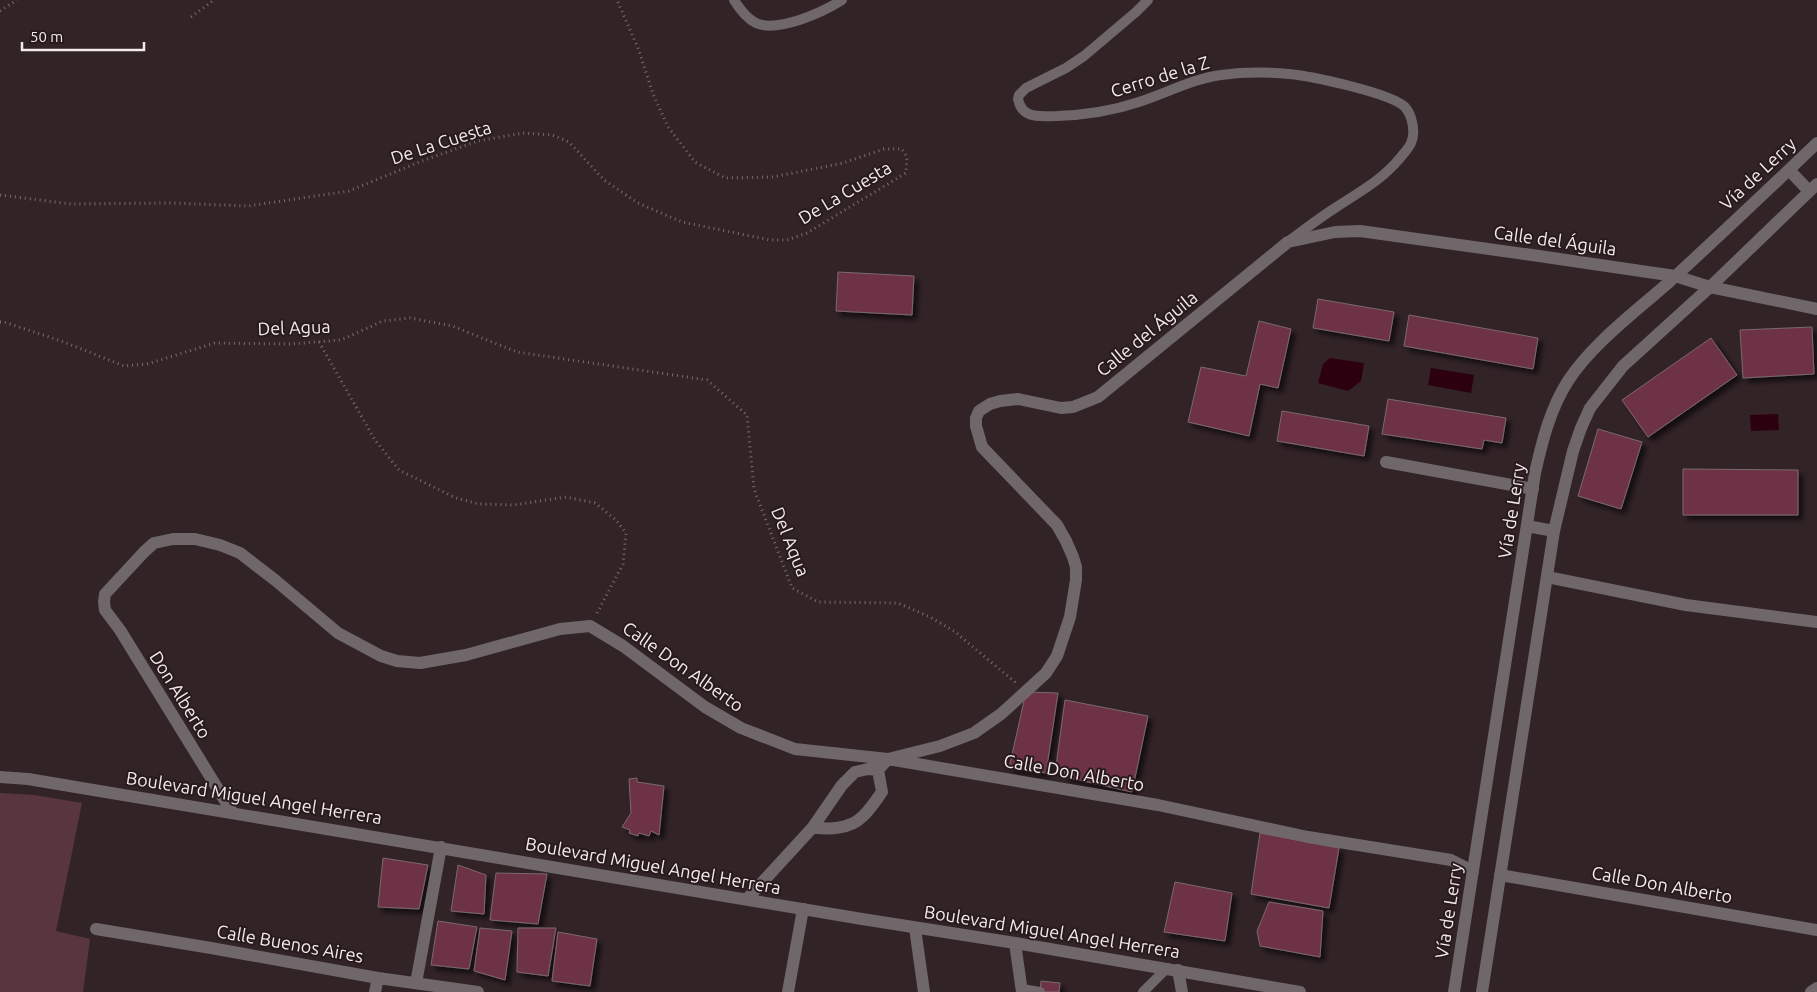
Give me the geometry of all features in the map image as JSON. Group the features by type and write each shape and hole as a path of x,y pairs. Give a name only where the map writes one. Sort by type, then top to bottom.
{"street":[{"name":"Vía de Lerry","path":"1454,992 1533,489 1545,432 1556,403 1568,381 1599,345 1817,142"},
{"path":"1482,992 1554,531 1573,451 1590,408 1623,366 1710,287 1813,188 1789,170"},
{"name":"Calle del Águila","path":"878,770 888,760 940,746 974,733 1001,714 1046,673 1058,656 1070,617 1076,580 1076,567 1066,541 1057,525 982,447 976,426 976,418 979,411 990,404 1000,401 1018,399 1061,408 1073,407 1098,397 1288,242 1335,232 1360,231 1675,276 1710,287 1817,309"},
{"path":"1386,462 1533,489"},
{"path":"1528,526 1554,531"},
{"name":"Don Alberto","path":"232,812 171,712 105,610 105,594 154,543 173,539 195,539 220,545 240,553 338,634 381,656 397,661 420,663 466,655 560,629 590,626"},
{"path":"1547,577 1686,605 1817,622"},
{"name":"Calle Don Alberto","path":"590,626 623,646 705,707 741,728 795,749 888,760 1158,805 1308,837 1451,860 1473,871"},
{"path":"747,899 813,828 842,786 855,772 868,769 878,770 882,792 861,818 853,823 828,830 813,828"},
{"name":"Boulevard Miguel Angel Herrera","path":"0,777 28,779 232,812 915,928 1173,969 1300,992"},
{"path":"416,983 441,847"},
{"name":"Calle Don Alberto","path":"1500,875 1817,930"},
{"path":"788,992 803,909"},
{"path":"915,928 924,992"},
{"name":"Calle Buenos Aires","path":"96,929 378,978 478,992"},
{"path":"1015,943 1022,991"},
{"path":"1173,969 1182,992"},
{"path":"375,992 378,978"},
{"path":"1811,992 1817,988"}],"lane":[{"path":"734,0 752,21 769,25 789,22 817,14 842,0"},
{"name":"Cerro de la Z","path":"1148,0 1080,60 1060,72 1033,84 1022,92 1018,99 1023,111 1030,116 1080,115 1101,112 1139,102 1200,78 1274,73 1308,77 1382,96 1404,107 1409,114 1413,130 1411,143 1385,174 1367,189 1334,208 1288,242"},
{"path":"1143,992 1173,969"},
{"path":"1022,991 1040,992"}],"path":[{"path":"0,11 17,0"},
{"path":"191,17 214,0"},
{"name":"De La Cuesta","path":"0,195 71,204 171,203 248,206 349,191 422,161 478,141 523,133 552,135 569,142 604,180 638,203 682,222 770,240 788,240 807,233 906,172 906,156 902,149 884,149 843,163 773,177 725,178 695,162 668,127 653,94 638,48 616,0"},
{"name":"Del Agua","path":"0,322 64,342 124,366 147,364 215,343 291,344 341,340 383,321 410,318 452,326 517,352 707,380"},
{"path":"319,342 375,440 399,470 456,498 479,504 514,505 566,497 595,503 616,520 626,533 623,564 590,626"},
{"name":"Del Aqua","path":"707,380 747,415 754,488 792,588 818,602 898,604 930,617 954,631 1026,692"}],"shaded area":[{"path":"1330,358 1364,363 1361,381 1348,391 1318,383 1323,364"},
{"path":"1431,368 1474,375 1471,393 1428,385"},
{"path":"1778,414 1779,430 1751,431 1750,415"},
{"path":"0,793 34,795 82,803 56,931 90,939 83,992 0,992"}],"building":[{"path":"838,272 914,276 912,315 836,311"},
{"path":"1318,299 1394,312 1389,341 1313,328"},
{"path":"1409,315 1538,338 1533,369 1404,346"},
{"path":"1259,321 1291,329 1278,388 1260,384 1249,436 1188,422 1201,367 1246,376"},
{"path":"1812,327 1814,374 1743,378 1740,330"},
{"path":"1711,338 1737,375 1648,437 1622,400"},
{"path":"1388,399 1506,418 1502,443 1484,440 1482,449 1382,434"},
{"path":"1282,411 1369,426 1364,456 1277,441"},
{"path":"1598,429 1642,442 1621,509 1578,496"},
{"path":"1683,469 1798,470 1798,515 1683,515"},
{"path":"1026,692 1058,693 1046,773 1009,768"},
{"path":"1065,700 1148,716 1132,792 1065,777 1064,769 1056,766"},
{"path":"637,778 637,782 664,786 659,835 651,831 649,836 639,833 638,836 629,833 630,830 622,827 631,813 629,779"},
{"path":"1260,833 1339,848 1329,908 1251,894"},
{"path":"383,858 428,865 419,909 378,907"},
{"path":"458,865 486,875 484,914 451,911"},
{"path":"496,873 547,874 538,924 490,920"},
{"path":"1175,882 1232,893 1225,941 1164,932"},
{"path":"1269,902 1323,911 1320,957 1260,946 1257,931"},
{"path":"438,921 477,927 469,969 431,965"},
{"path":"480,928 512,931 505,980 474,971"},
{"path":"518,928 556,928 548,976 517,972"},
{"path":"558,932 597,939 590,986 552,981"},
{"path":"1041,981 1060,983 1059,992 1040,992"}]}
